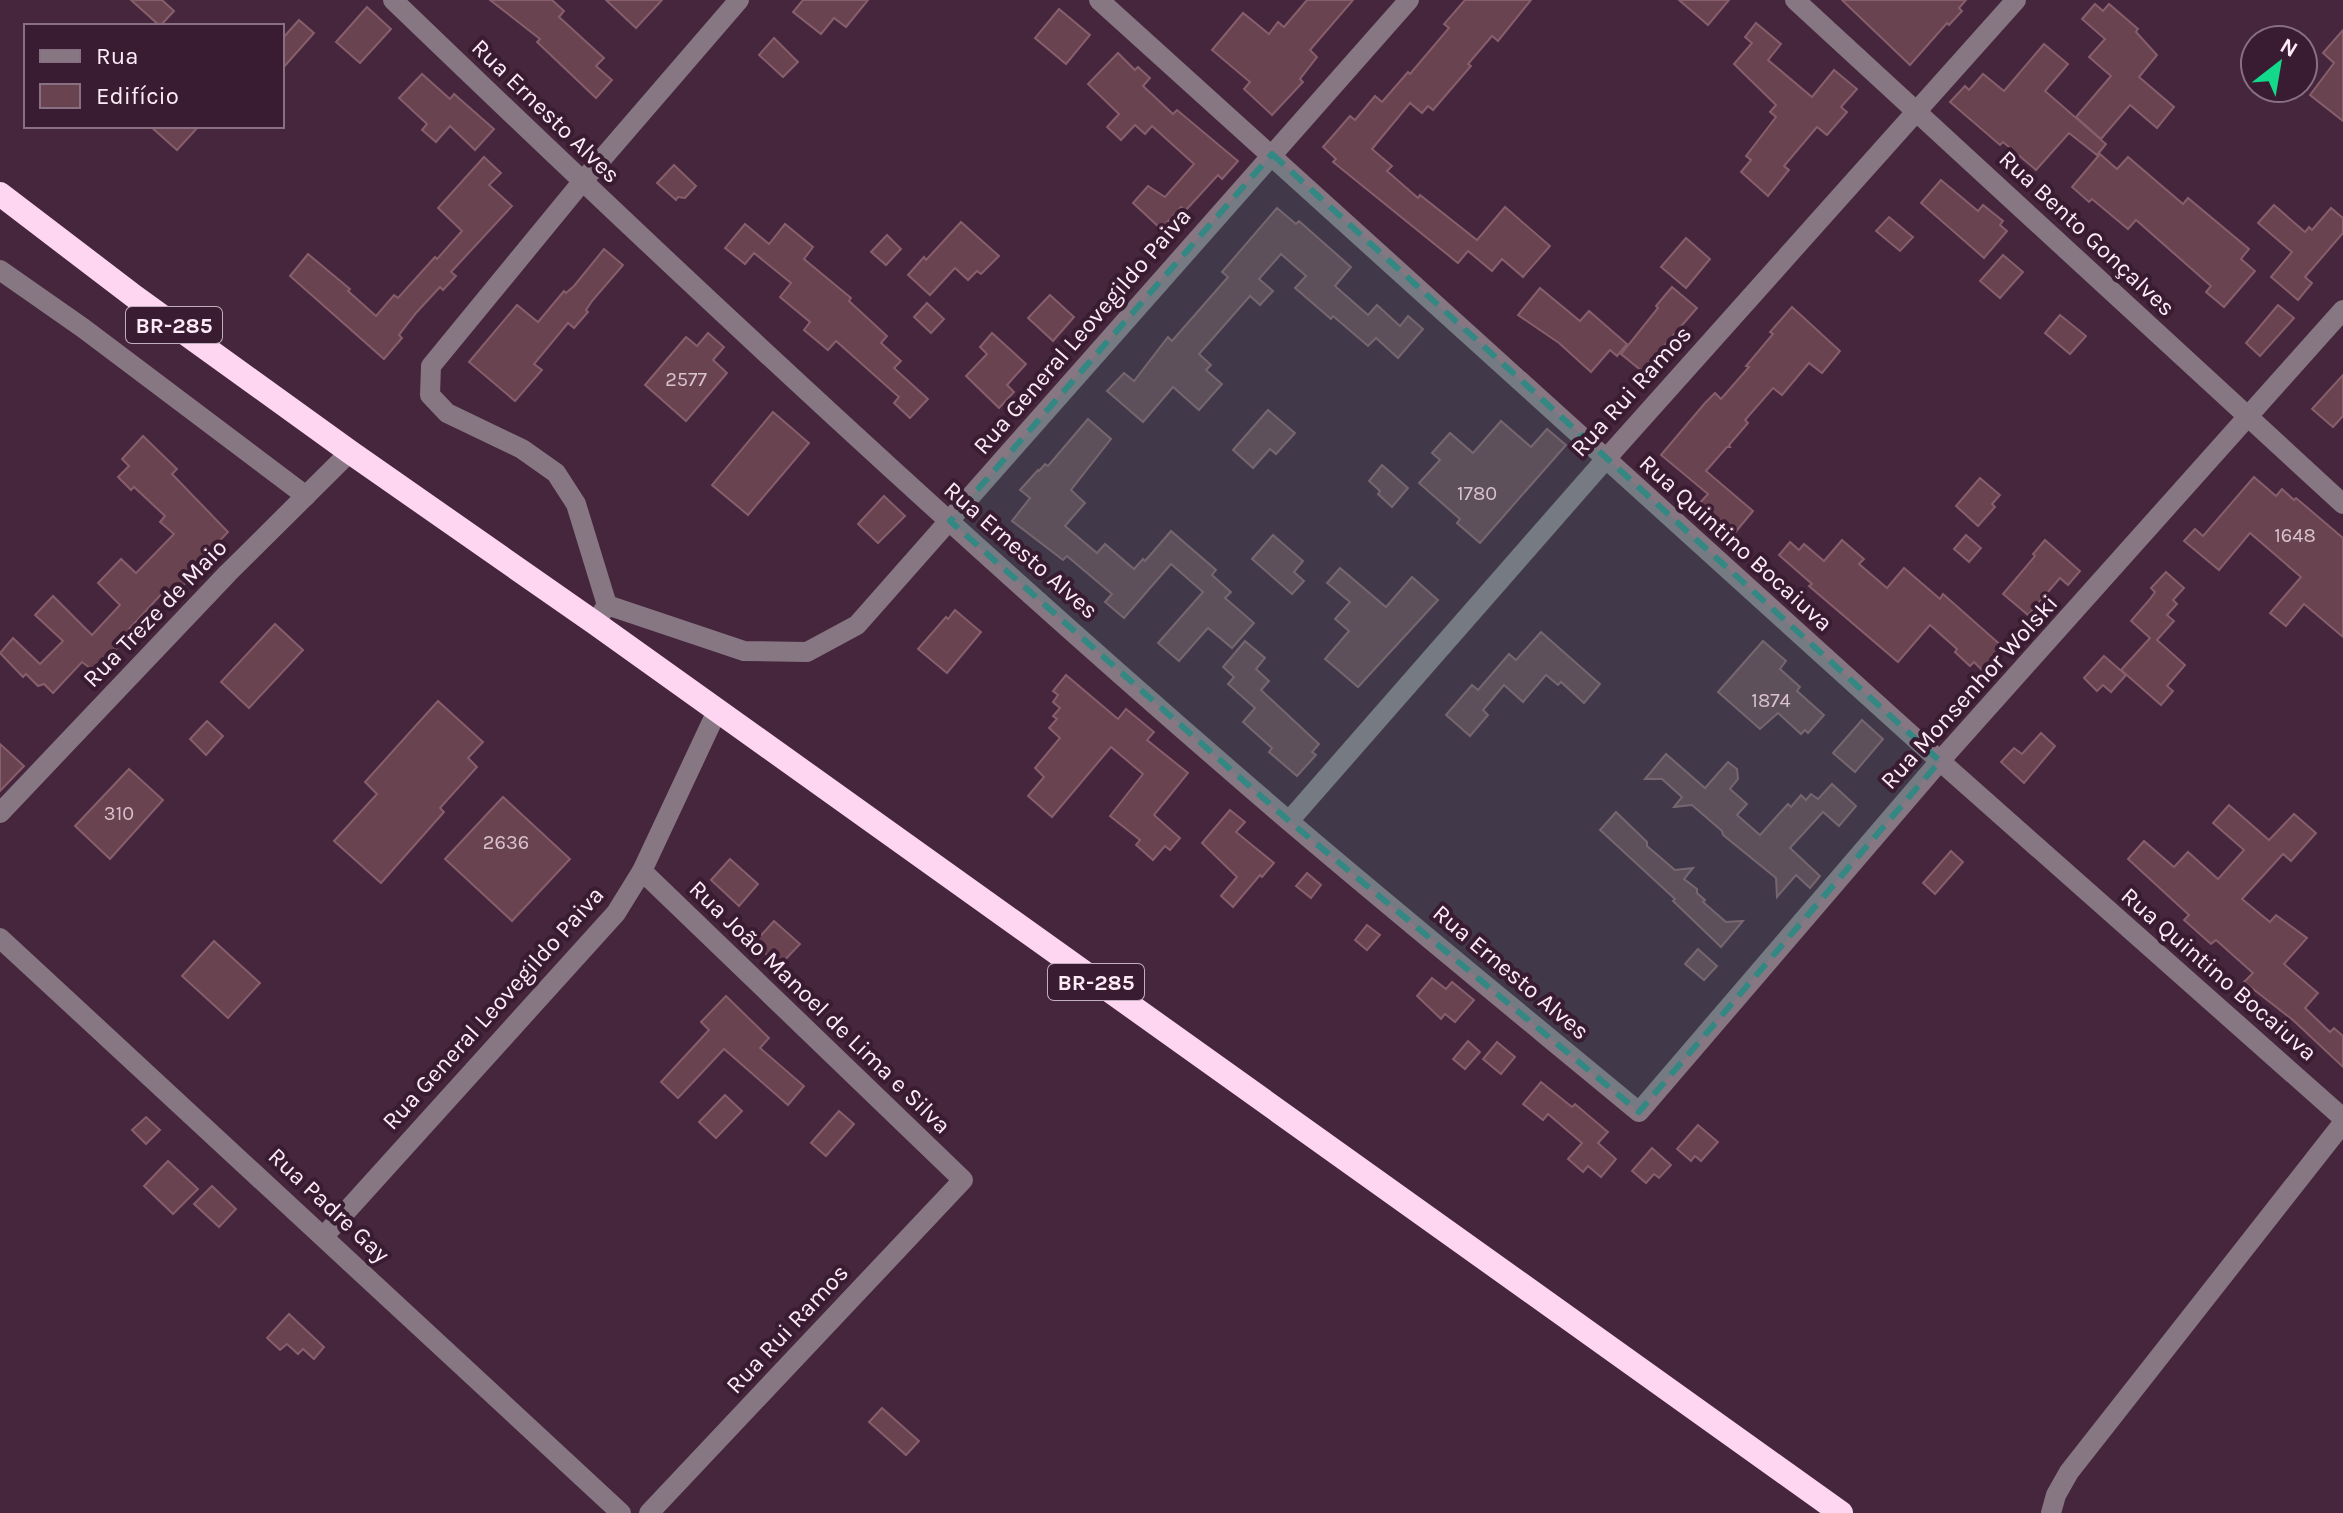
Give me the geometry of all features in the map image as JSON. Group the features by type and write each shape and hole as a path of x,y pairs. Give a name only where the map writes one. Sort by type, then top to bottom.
{"highway":[{"name":"BR-285","path":"0,194 135,297 350,452 601,614 717,711 1841,1513"}],"street":[{"name":"Rua Ernesto Alves","path":"393,0 847,430 1289,821 1639,1112"},
{"path":"601,614 576,504 556,473 522,449 447,413 430,395 431,366 582,182 739,0"},
{"name":"Rua Quintino Bocaiuva","path":"1099,0 1272,154 1605,460 2343,1121"},
{"name":"Rua General Leovegildo Paiva","path":"601,614 744,651 807,652 857,625 1409,0"},
{"name":"Rua Bento Gonçalves","path":"1795,0 2343,504"},
{"name":"Rua Rui Ramos","path":"1289,821 1605,460 2016,0"},
{"path":"0,270 83,328 306,496"},
{"name":"Rua Monsenhor Wolski","path":"1639,1112 1940,761 2343,310"},
{"name":"Rua Treze de Maio","path":"0,813 228,573 350,452"},
{"name":"Rua General Leovegildo Paiva","path":"324,1236 616,913 642,871 717,711"},
{"name":"Rua João Manoel de Lima e Silva","path":"642,871 963,1180"},
{"name":"Rua Padre Gay","path":"0,938 621,1513"},
{"path":"2051,1513 2056,1495 2069,1472 2343,1121"},
{"name":"Rua Rui Ramos","path":"649,1513 963,1180"}],"highlighted area":[{"path":"1272,154 1940,761 1639,1112 1289,821 950,521"}],"building":[{"path":"131,0 162,0 174,11 162,24 158,24"},
{"path":"490,0 552,0 564,11 559,17 604,58 596,66 612,80 596,98 537,42 540,39"},
{"path":"606,0 662,0 636,28"},
{"path":"803,0 868,0 846,27 834,18 821,34 793,12"},
{"path":"1307,0 1353,0 1310,50 1317,57 1300,79 1303,82 1272,115 1244,89 1250,82 1212,50 1243,13 1269,34 1278,22 1284,27"},
{"path":"1465,0 1531,0 1498,41 1492,36 1433,110 1428,106 1422,113 1410,103 1372,149 1392,166 1387,171 1418,198 1420,195 1477,240 1505,207 1550,246 1523,277 1502,259 1492,271 1468,251 1458,263 1333,162 1336,159 1323,147 1350,116 1355,120 1375,96 1382,102 1408,72 1410,74 1449,28 1444,24"},
{"path":"1679,0 1729,0 1708,25"},
{"path":"1842,0 1966,0 1959,8 1962,11 1949,25 1947,23 1910,65"},
{"path":"2095,4 2103,11 2109,4 2138,29 2136,32 2157,55 2139,77 2174,107 2157,128 2130,105 2101,139 2076,117 2111,76 2089,57 2105,39 2082,19"},
{"path":"367,7 391,29 360,63 336,42"},
{"path":"1059,9 1090,35 1066,64 1035,38"},
{"path":"299,20 314,33 284,67 284,37"},
{"path":"1756,23 1781,44 1768,60 1812,97 1834,70 1857,89 1841,107 1847,112 1827,135 1817,127 1784,166 1789,170 1768,196 1741,172 1751,160 1746,156 1776,117 1770,112 1776,105 1734,64 1752,43 1745,37"},
{"path":"2343,30 2343,121 2319,102 2319,83 2334,63 2323,53"},
{"path":"774,38 798,62 783,77 759,55"},
{"path":"2044,44 2068,64 2045,91 2106,144 2097,155 2069,133 2036,170 2003,142 2000,145 1950,102 1965,86 1969,90 1983,74 2004,91"},
{"path":"1118,53 1135,70 1138,67 1150,78 1143,86 1173,114 1177,110 1238,161 1222,179 1218,175 1185,211 1181,207 1161,229 1133,203 1148,186 1165,197 1194,164 1152,126 1145,134 1135,125 1121,140 1107,127 1119,114 1088,84"},
{"path":"422,74 450,99 454,94 494,129 475,150 450,126 436,142 422,130 427,124 399,98"},
{"path":"152,128 197,128 177,150"},
{"path":"2100,154 2117,169 2128,157 2183,204 2188,198 2249,249 2241,259 2255,271 2224,307 2206,292 2211,286 2136,220 2128,229 2072,187"},
{"path":"484,157 501,173 489,185 512,206 451,272 456,276 443,290 440,287 416,313 399,335 402,338 384,359 290,276 308,254 350,289 348,291 376,316 394,295 398,298 462,231 438,208"},
{"path":"674,165 696,186 685,198 678,197 676,200 657,183"},
{"path":"1941,180 1978,211 1983,205 2003,221 2000,225 2007,231 1984,258 1921,203"},
{"path":"2274,205 2305,232 2309,227 2312,230 2331,208 2343,218 2343,233 2305,277 2312,283 2298,300 2271,277 2292,252 2258,223"},
{"path":"1277,208 1296,224 1299,221 1351,267 1335,286 1368,315 1377,305 1400,326 1408,316 1423,329 1398,358 1376,338 1368,346 1295,288 1306,276 1281,254 1259,279 1273,291 1260,305 1250,296 1199,354 1211,365 1206,370 1222,384 1199,410 1173,387 1143,422 1107,391 1124,373 1134,381 1168,337 1172,341 1228,277 1222,272"},
{"path":"1889,217 1913,237 1900,251 1876,231"},
{"path":"961,222 999,256 981,274 977,271 968,280 955,268 930,295 908,275"},
{"path":"745,224 769,244 785,224 813,247 804,259 851,298 849,301 887,336 881,343 901,361 894,368 928,399 910,418 894,403 899,397 836,341 828,350 804,330 810,322 780,297 791,283 754,253 745,264 725,248"},
{"path":"887,235 901,249 886,265 871,252"},
{"path":"1686,238 1710,259 1686,288 1661,267"},
{"path":"604,249 623,265 574,328 568,323 534,364 542,370 515,401 469,362 517,305 538,322 564,291 566,293 574,286"},
{"path":"2003,255 2023,272 2000,298 1980,281"},
{"path":"1672,287 1697,308 1642,371 1621,354"},
{"path":"1540,288 1580,321 1589,311 1627,344 1617,356 1610,350 1591,372 1559,343 1518,315"},
{"path":"1050,295 1074,317 1053,341 1028,318"},
{"path":"927,303 944,319 931,333 914,317"},
{"path":"2278,305 2294,318 2260,356 2246,343"},
{"path":"1792,307 1840,351 1822,373 1809,363 1782,395 1773,388 1745,420 1748,423 1730,447 1706,471 1753,511 1733,535 1698,505 1708,494 1661,455 1715,393 1721,399 1749,367 1746,366 1773,334 1770,332"},
{"path":"2060,315 2086,336 2070,354 2045,333"},
{"path":"708,333 724,347 713,360 727,373 686,421 645,385 686,337 697,346"},
{"path":"992,333 1026,364 1007,385 1014,392 999,408 966,376 987,354 980,347"},
{"path":"2343,375 2343,416 2333,427 2312,409"},
{"path":"1268,410 1295,433 1276,454 1270,449 1253,468 1233,450"},
{"path":"773,412 809,443 748,515 712,485"},
{"path":"1088,419 1111,439 1071,490 1085,503 1065,526 1097,553 1105,544 1134,569 1171,531 1216,570 1212,575 1231,592 1225,598 1254,623 1232,648 1208,628 1179,661 1158,643 1203,592 1171,564 1124,618 1105,602 1112,594 1067,556 1063,560 1012,521 1030,498 1020,490 1045,464 1048,466"},
{"path":"1501,421 1531,447 1547,429 1566,445 1480,543 1457,523 1460,519 1419,483 1440,460 1432,453 1450,433 1473,453"},
{"path":"143,436 177,469 172,474 228,532 186,576 189,579 175,594 167,588 95,672 82,662 53,693 44,684 38,686 26,674 23,677 0,653 13,638 40,664 63,641 35,615 53,596 92,635 120,605 98,583 121,559 136,573 174,534 160,522 165,516 134,487 131,490 118,477 129,466 122,459"},
{"path":"1382,465 1408,488 1392,507 1369,481"},
{"path":"2254,477 2276,496 2282,489 2294,500 2296,498 2343,538 2343,637 2304,604 2286,626 2270,613 2301,577 2250,533 2219,570 2184,541 2195,529 2203,536"},
{"path":"1980,478 2000,495 1992,504 1995,507 1978,526 1956,506"},
{"path":"884,496 905,516 878,543 858,524"},
{"path":"1273,535 1303,561 1294,572 1304,581 1292,594 1252,559"},
{"path":"1966,535 1981,548 1969,562 1954,549"},
{"path":"1842,540 1864,559 1859,564 1887,588 1904,568 1940,599 1943,594 2003,647 1982,670 1974,662 1970,666 1955,652 1957,649 1930,625 1898,662 1809,586 1812,584 1779,555 1790,542 1799,550 1804,544 1824,561"},
{"path":"2045,540 2080,571 2068,585 2060,578 2028,615 2003,594"},
{"path":"1340,568 1386,607 1412,577 1438,600 1358,687 1325,659 1349,631 1335,619 1350,602 1327,583"},
{"path":"2166,572 2184,588 2173,600 2177,604 2167,615 2174,621 2157,640 2185,665 2167,686 2173,691 2161,705 2121,670 2150,638 2131,621 2155,592 2151,588"},
{"path":"955,610 981,632 947,673 918,649"},
{"path":"275,624 303,650 249,708 221,682"},
{"path":"1541,632 1600,684 1584,703 1561,682 1558,685 1546,675 1523,702 1504,685 1483,710 1488,715 1470,736 1446,715 1472,685 1478,690 1509,654 1516,660"},
{"path":"1245,641 1265,658 1256,669 1269,681 1261,690 1319,744 1312,752 1316,755 1297,776 1269,752 1272,748 1243,722 1255,708 1228,684 1234,677 1223,667"},
{"path":"1763,641 1786,661 1780,669 1800,687 1797,691 1824,715 1808,733 1805,730 1801,734 1778,713 1760,729 1718,692"},
{"path":"2104,656 2126,675 2111,692 2103,685 2097,691 2084,678"},
{"path":"1066,675 1118,719 1126,709 1154,732 1147,740 1188,773 1154,815 1180,838 1170,850 1165,846 1153,860 1136,845 1140,840 1110,816 1143,774 1111,747 1052,817 1028,796 1044,777 1035,768 1060,738 1049,728 1057,719 1053,716 1060,708 1053,702 1058,695 1053,691"},
{"path":"438,701 483,742 468,758 477,767 440,808 444,812 381,883 334,841 377,794 365,782"},
{"path":"1862,720 1883,739 1855,772 1833,753"},
{"path":"207,721 223,736 206,755 190,739"},
{"path":"2041,733 2055,746 2024,783 2001,762 2014,748 2022,754"},
{"path":"0,744 24,766 0,791"},
{"path":"1666,754 1705,788 1728,762 1737,769 1738,779 1730,789 1747,804 1737,815 1760,835 1788,804 1791,807 1801,795 1806,800 1811,794 1818,799 1832,784 1856,806 1839,826 1823,812 1790,848 1820,876 1810,888 1796,875 1777,897 1776,878 1692,805 1674,807 1682,797 1662,779 1645,779"},
{"path":"129,769 163,800 110,859 75,826"},
{"path":"503,797 570,859 512,921 445,859"},
{"path":"2229,805 2269,840 2294,814 2316,833 2291,861 2283,854 2242,899 2270,922 2276,915 2307,938 2284,964 2318,993 2305,1008 2330,1032 2334,1028 2343,1036 2343,1067 2294,1021 2244,982 2253,973 2216,940 2211,944 2184,920 2189,915 2128,859 2144,841 2174,867 2188,852 2218,879 2244,850 2213,823"},
{"path":"1230,810 1245,822 1236,832 1274,863 1233,907 1221,896 1237,877 1202,843"},
{"path":"1616,812 1647,842 1647,846 1675,870 1693,868 1684,879 1697,889 1705,900 1703,902 1726,922 1743,921 1721,947 1673,901 1675,899 1600,830"},
{"path":"1951,851 1963,862 1935,894 1923,883"},
{"path":"730,859 758,884 739,906 711,880"},
{"path":"1307,873 1321,885 1311,898 1296,886"},
{"path":"774,921 800,944 779,966 754,943"},
{"path":"1367,925 1380,935 1367,950 1355,940"},
{"path":"214,941 260,983 228,1018 182,976"},
{"path":"1698,949 1717,966 1704,980 1685,964"},
{"path":"1432,978 1446,989 1452,982 1474,1000 1455,1022 1445,1014 1441,1019 1417,996"},
{"path":"726,996 769,1038 760,1048 804,1086 788,1105 724,1049 678,1098 661,1082 709,1030 701,1022"},
{"path":"1468,1041 1480,1052 1465,1069 1453,1059"},
{"path":"1497,1042 1515,1057 1501,1074 1483,1059"},
{"path":"1541,1082 1572,1107 1575,1104 1608,1132 1598,1143 1616,1159 1601,1177 1588,1166 1583,1172 1568,1159 1582,1143 1548,1114 1543,1120 1523,1104"},
{"path":"725,1095 742,1111 716,1138 699,1122"},
{"path":"839,1111 854,1124 826,1156 811,1143"},
{"path":"146,1117 160,1130 146,1144 132,1130"},
{"path":"1698,1125 1718,1142 1701,1161 1695,1156 1691,1161 1677,1149"},
{"path":"1652,1148 1671,1165 1659,1178 1654,1174 1646,1183 1632,1171"},
{"path":"168,1161 198,1189 173,1214 144,1186"},
{"path":"212,1186 236,1209 219,1227 194,1204"},
{"path":"289,1314 324,1347 314,1359 303,1349 298,1354 287,1344 280,1350 267,1338"},
{"path":"882,1408 919,1441 906,1455 869,1422"}]}
